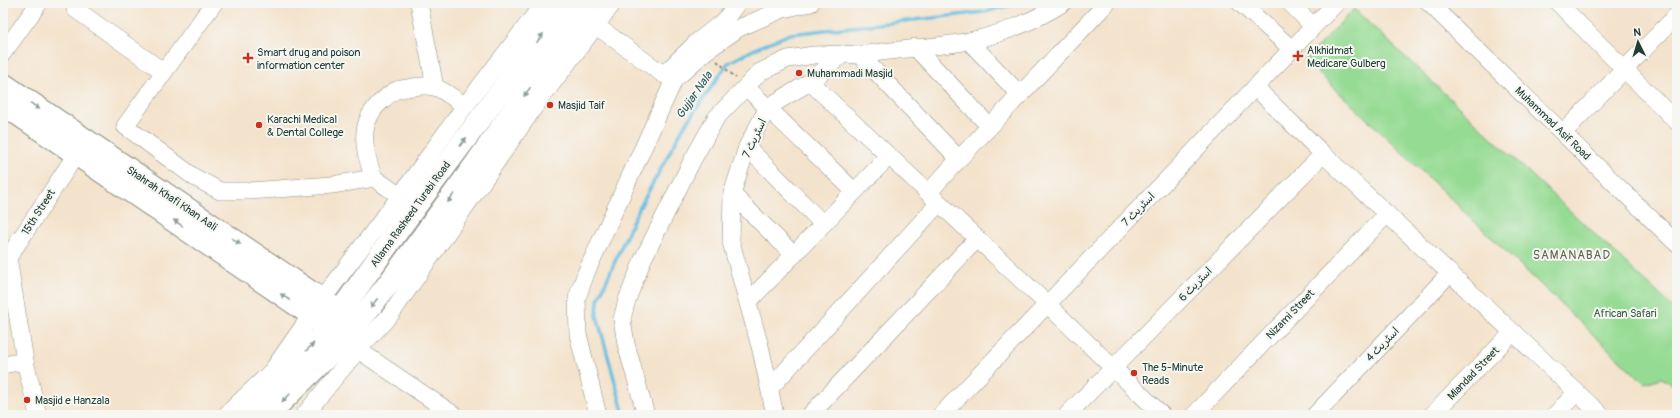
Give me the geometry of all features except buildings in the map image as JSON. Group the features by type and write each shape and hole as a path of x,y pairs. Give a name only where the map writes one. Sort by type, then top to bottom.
{"main road":[{"name":"Allama Rasheed Turabi Road","path":"268,415 334,324 408,215 577,9"},
{"name":"Allama Rasheed Turabi Road","path":"243,415 334,324 390,283 475,166 577,9"},
{"name":"Shahrah Khafi Khan Aali","path":"3,84 334,324"},
{"name":"Shahrah Khafi Khan Aali","path":"3,104 334,324"}],"street":[{"path":"3,53 39,3"},
{"path":"419,3 435,87"},
{"path":"304,415 334,324 400,196 465,106 544,3"},
{"path":"577,9 613,3"},
{"path":"707,51 724,20 737,3"},
{"path":"598,415 578,334 577,298 669,77 739,28 783,9 811,3"},
{"path":"646,415 626,344 622,319 627,300 643,259 716,118 741,83 760,72 788,60 814,55 860,54 969,41 1002,32 1042,16 1063,3"},
{"path":"770,388 934,198 959,159 1107,3"},
{"path":"1240,3 1292,49"},
{"path":"1290,3 1314,26"},
{"name":"اسٹریٹ 7","path":"941,415 1336,3"},
{"name":"Muhammad Asif Road","path":"1429,3 1677,244"},
{"path":"1558,3 1677,122"},
{"path":"208,5 164,72 125,126 194,177 220,191 249,191 332,185 374,178"},
{"path":"74,9 164,72"},
{"path":"577,9 669,77"},
{"path":"1563,133 1677,15"},
{"path":"969,41 1020,95"},
{"path":"915,47 990,127"},
{"name":"اسٹریٹ 7","path":"775,415 770,388 731,242 732,194 748,147 768,107 810,82 843,54"},
{"path":"860,54 959,159"},
{"path":"810,82 1047,304 1162,415"},
{"path":"741,83 854,190"},
{"path":"400,196 374,178 368,163 364,142 368,116 378,104 395,90 420,86 435,87 465,106"},
{"path":"1255,87 1323,154 1601,415"},
{"path":"748,147 822,223"},
{"name":"15th Street","path":"38,415 25,361 8,258 77,154"},
{"name":"اسٹریٹ 6","path":"1067,415 1323,154"},
{"path":"748,302 794,255 822,223 889,156"},
{"path":"732,194 794,255"},
{"name":"Nizami Street","path":"1194,415 1387,214"},
{"path":"810,415 977,239"},
{"name":"اسٹریٹ 4","path":"1315,415 1450,273"},
{"path":"226,415 272,371 334,324"},
{"path":"334,324 454,415"},
{"name":"Miandad Street","path":"1432,415 1513,332"},
{"path":"3,365 25,361"},
{"path":"1555,415 1577,392"}],"path":[{"path":"707,51 741,83"}],"green space":[{"name":"African Safari","path":"1354,9 1677,311 1677,388 1662,378 1644,383 1305,60"}],"waterway":[{"name":"Gujjar Nala","path":"624,415 597,316 598,300 635,216 683,128 728,63 761,46 790,34 985,12 1018,3"}],"place":[{"name":"Alkhidmat Medicare Gulberg","path":"1298,56"},
{"name":"Smart drug and poison information center","path":"248,58"},
{"name":"Muhammadi Masjid","path":"799,73"},
{"name":"Masjid Taif","path":"550,105"},
{"name":"Karachi Medical & Dental College","path":"259,125"},
{"name":"The 5-Minute Reads","path":"1134,373"},
{"name":"Masjid e Hanzala","path":"27,400"}],"district":[{"name":"SAMANABAD","path":"1572,255"}]}
